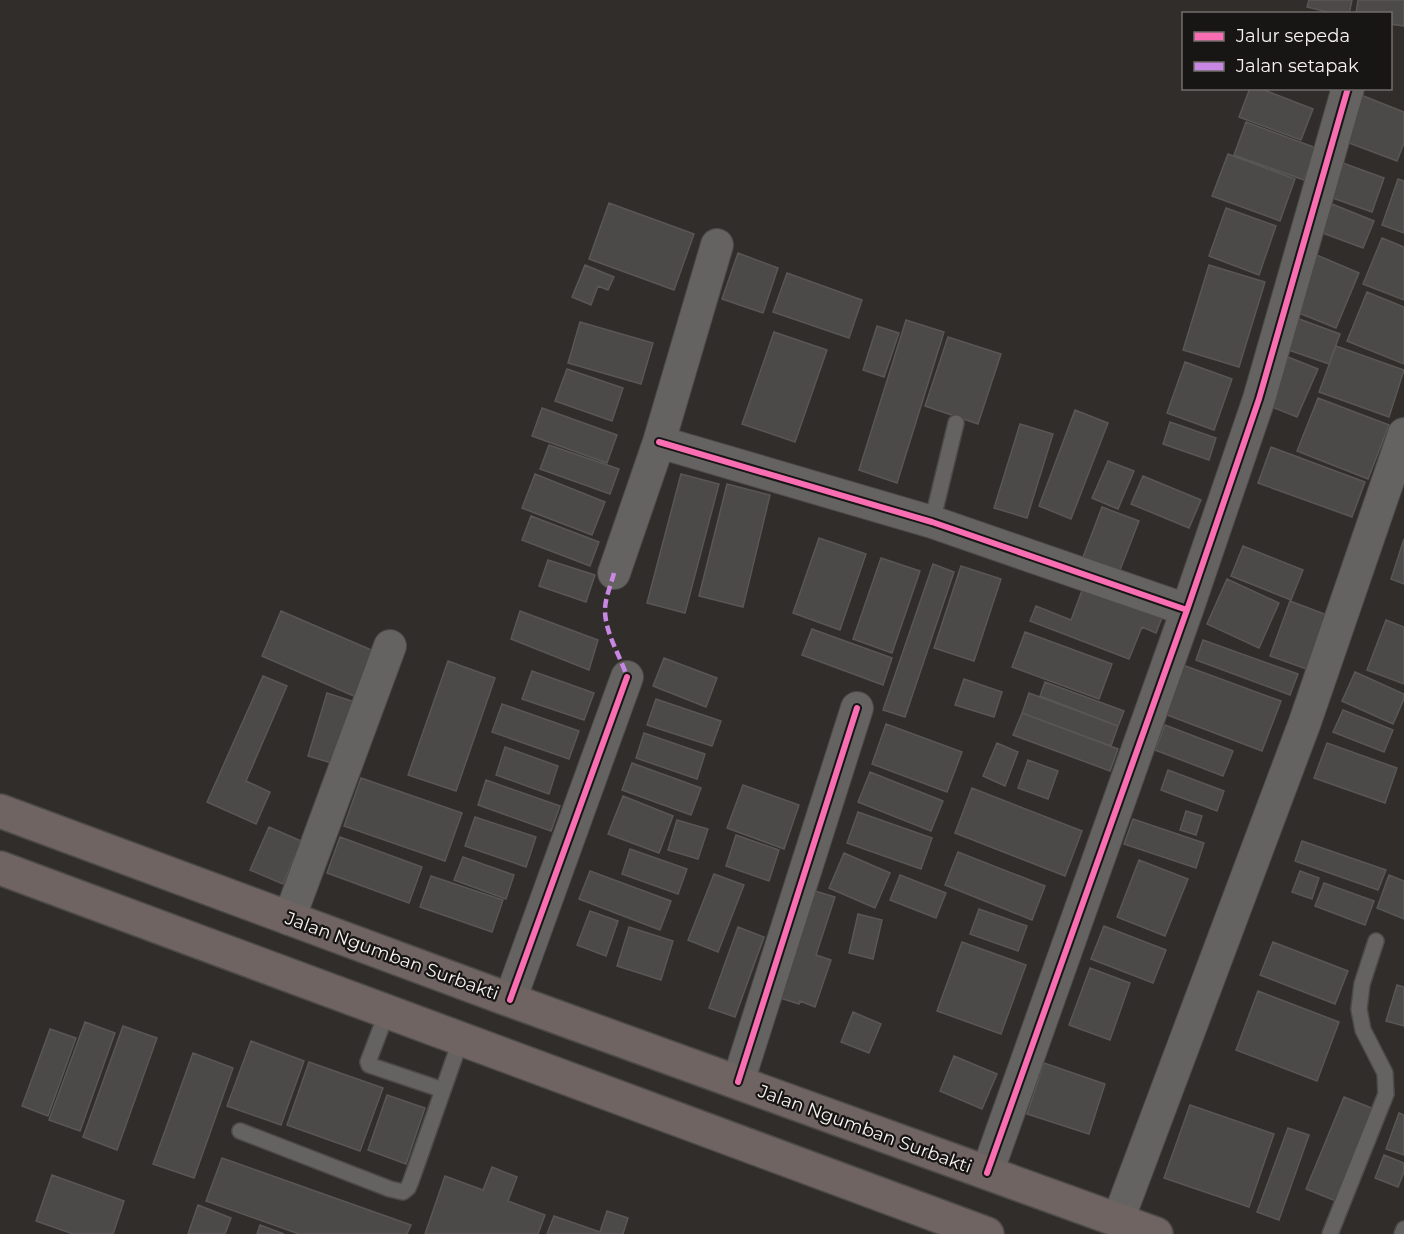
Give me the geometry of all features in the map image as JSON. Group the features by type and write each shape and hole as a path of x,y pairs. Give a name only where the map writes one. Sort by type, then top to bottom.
{"highway":[{"name":"Jalan Ngumban Surbakti","path":"0,811 510,1000 1156,1234"},
{"path":"0,868 987,1234"}],"street":[{"path":"987,1173 1187,610 1259,399 1347,90"},
{"path":"614,573 659,442 717,245"},
{"path":"1118,1220 1305,722 1404,434"},
{"path":"659,442 932,522 1187,610"},
{"path":"289,919 390,646"},
{"path":"510,1000 627,677"},
{"path":"738,1082 857,708"}],"lane":[{"path":"932,522 956,423"},
{"path":"1330,1234 1386,1094 1385,1074 1363,1030 1359,1009 1362,984 1376,941"},
{"path":"387,1012 368,1062 369,1065 443,1090"},
{"path":"240,1131 403,1192 411,1181 461,1039"},
{"path":"1402,1234 1404,1229"}],"building":[{"path":"1309,0 1352,0 1349,12 1328,12 1307,7"},
{"path":"1358,0 1404,0 1404,26 1392,24 1392,12 1356,12"},
{"path":"1249,90 1264,90 1313,109 1301,140 1239,117"},
{"path":"1361,95 1404,112 1404,143 1397,161 1344,141"},
{"path":"1246,122 1316,148 1304,180 1234,155"},
{"path":"1228,154 1295,179 1280,221 1212,196"},
{"path":"1340,162 1384,178 1372,212 1327,196"},
{"path":"1398,179 1404,181 1404,233 1382,225"},
{"path":"609,203 694,234 674,290 589,259"},
{"path":"1332,204 1374,221 1363,248 1320,232"},
{"path":"1226,208 1276,226 1259,275 1209,256"},
{"path":"1382,238 1404,247 1404,300 1363,284"},
{"path":"738,253 778,268 763,313 722,299"},
{"path":"1312,253 1359,273 1336,328 1289,309"},
{"path":"585,265 614,277 608,290 598,286 591,305 572,297"},
{"path":"1209,265 1265,282 1239,367 1183,350"},
{"path":"787,273 862,300 849,338 773,312"},
{"path":"1367,292 1404,307 1404,364 1347,341"},
{"path":"1291,316 1340,334 1329,364 1280,347"},
{"path":"906,320 944,332 897,483 859,470"},
{"path":"580,322 653,343 641,384 568,363"},
{"path":"877,326 899,333 884,377 863,370"},
{"path":"774,332 827,350 795,442 742,424"},
{"path":"948,337 1001,354 978,424 925,406"},
{"path":"1336,346 1404,370 1389,417 1319,392"},
{"path":"1283,355 1318,369 1297,417 1262,403"},
{"path":"1185,362 1232,379 1214,430 1167,413"},
{"path":"567,369 623,388 612,421 555,401"},
{"path":"1318,398 1389,425 1368,479 1297,451"},
{"path":"542,408 617,435 607,463 532,436"},
{"path":"1075,410 1108,423 1071,519 1039,506"},
{"path":"1170,422 1216,438 1209,460 1163,444"},
{"path":"1020,424 1053,434 1027,518 994,508"},
{"path":"549,445 619,469 610,494 540,469"},
{"path":"1271,447 1365,482 1352,517 1258,483"},
{"path":"1108,461 1134,471 1118,509 1092,498"},
{"path":"535,474 605,502 592,535 522,508"},
{"path":"681,474 719,484 685,613 647,603"},
{"path":"1143,476 1201,500 1189,528 1131,504"},
{"path":"727,484 770,495 743,607 699,596"},
{"path":"1102,507 1139,521 1120,570 1083,557"},
{"path":"531,516 599,542 590,566 522,540"},
{"path":"819,538 866,554 840,630 793,613"},
{"path":"1404,539 1404,584 1391,579"},
{"path":"1243,546 1303,570 1291,600 1231,576"},
{"path":"881,558 920,571 892,653 853,639"},
{"path":"548,560 595,575 586,602 539,586"},
{"path":"933,564 954,572 905,717 883,710"},
{"path":"961,566 1001,579 974,661 934,648"},
{"path":"1227,579 1279,603 1259,648 1207,624"},
{"path":"1083,588 1165,610 1156,633 1142,627 1129,659 1030,621 1036,606 1071,620"},
{"path":"1290,601 1335,618 1315,672 1270,656"},
{"path":"281,611 376,652 356,697 262,656"},
{"path":"520,611 598,640 589,670 511,639"},
{"path":"1386,620 1404,627 1404,684 1367,670"},
{"path":"812,629 892,658 883,685 802,655"},
{"path":"1025,632 1112,664 1099,699 1012,667"},
{"path":"1203,640 1298,674 1290,695 1196,660"},
{"path":"664,658 717,678 706,707 653,686"},
{"path":"448,661 495,678 456,791 408,775"},
{"path":"1180,664 1281,701 1262,751 1162,713"},
{"path":"532,671 594,693 584,720 522,699"},
{"path":"1355,672 1404,694 1393,724 1342,701"},
{"path":"263,676 287,686 246,781 270,792 256,824 207,802"},
{"path":"964,679 1002,692 994,717 955,705"},
{"path":"1045,682 1124,711 1118,726 1040,696"},
{"path":"327,693 358,703 338,765 308,756"},
{"path":"1029,693 1118,726 1111,746 1022,713"},
{"path":"656,699 721,721 712,746 647,725"},
{"path":"502,704 579,731 569,759 492,732"},
{"path":"1343,710 1393,730 1384,752 1333,732"},
{"path":"1022,713 1118,749 1110,771 1013,735"},
{"path":"886,724 962,752 947,792 872,764"},
{"path":"1165,725 1233,751 1223,776 1155,750"},
{"path":"644,733 705,754 697,779 636,758"},
{"path":"997,743 1018,752 1005,786 983,776"},
{"path":"1327,743 1397,768 1385,803 1314,778"},
{"path":"505,747 558,766 549,794 496,775"},
{"path":"1028,760 1058,771 1048,799 1018,788"},
{"path":"632,763 701,788 691,815 622,790"},
{"path":"1168,770 1224,791 1217,811 1161,790"},
{"path":"870,772 943,801 931,831 858,802"},
{"path":"361,778 462,813 445,861 344,826"},
{"path":"486,780 560,806 551,831 478,805"},
{"path":"743,785 799,805 784,849 727,828"},
{"path":"972,788 1082,831 1065,876 955,833"},
{"path":"623,796 673,816 659,853 608,834"},
{"path":"1186,811 1202,816 1196,835 1180,830"},
{"path":"858,812 932,838 921,869 847,843"},
{"path":"475,817 536,837 526,867 465,846"},
{"path":"1133,819 1204,843 1196,868 1124,844"},
{"path":"677,820 708,829 698,859 668,850"},
{"path":"269,827 301,841 283,884 250,870"},
{"path":"736,835 779,850 769,881 726,866"},
{"path":"340,837 422,867 409,903 327,873"},
{"path":"1302,841 1386,870 1378,890 1295,861"},
{"path":"630,849 687,869 678,894 622,874"},
{"path":"958,852 1045,886 1032,920 945,885"},
{"path":"844,853 890,873 875,908 829,888"},
{"path":"463,857 514,875 506,899 454,880"},
{"path":"1139,860 1188,879 1165,936 1117,917"},
{"path":"590,871 671,901 660,930 579,899"},
{"path":"1300,871 1319,878 1312,899 1292,892"},
{"path":"714,874 744,885 718,952 688,940"},
{"path":"900,875 946,893 936,918 890,900"},
{"path":"1389,875 1404,881 1404,919 1377,908"},
{"path":"431,876 503,900 492,932 420,907"},
{"path":"1324,883 1374,901 1365,925 1315,906"},
{"path":"812,890 835,897 816,955 831,960 815,1007 800,1001 799,1004 777,997"},
{"path":"979,909 1027,926 1018,951 970,934"},
{"path":"590,911 618,921 606,956 577,945"},
{"path":"858,914 882,920 873,959 849,953"},
{"path":"1104,926 1166,950 1153,983 1091,959"},
{"path":"629,927 673,941 661,980 617,966"},
{"path":"738,927 764,937 735,1017 709,1008"},
{"path":"962,942 1026,965 1001,1034 937,1011"},
{"path":"1273,942 1348,971 1335,1004 1260,975"},
{"path":"1090,968 1130,983 1110,1040 1069,1025"},
{"path":"1397,985 1404,987 1404,1026 1386,1021"},
{"path":"1258,991 1339,1022 1317,1081 1236,1050"},
{"path":"853,1012 881,1024 869,1053 841,1042"},
{"path":"85,1022 115,1033 80,1131 49,1120"},
{"path":"123,1026 157,1038 117,1150 83,1137"},
{"path":"50,1029 76,1038 48,1116 22,1106"},
{"path":"251,1041 304,1061 281,1125 227,1106"},
{"path":"193,1053 233,1068 194,1178 153,1164"},
{"path":"954,1056 997,1074 982,1109 940,1091"},
{"path":"309,1062 383,1088 360,1151 287,1125"},
{"path":"1044,1063 1105,1084 1089,1134 1027,1114"},
{"path":"387,1095 425,1108 406,1164 368,1150"},
{"path":"1344,1097 1374,1109 1336,1201 1306,1189"},
{"path":"1190,1105 1274,1134 1249,1207 1164,1178"},
{"path":"1399,1113 1404,1115 1404,1155 1386,1149"},
{"path":"1288,1128 1309,1135 1279,1220 1257,1212"},
{"path":"1384,1155 1404,1163 1404,1172 1398,1187 1375,1178"},
{"path":"222,1158 411,1225 407,1234 299,1234 206,1201"},
{"path":"492,1167 517,1177 508,1201 545,1215 538,1234 425,1234 445,1176 483,1190"},
{"path":"52,1175 124,1201 113,1234 73,1234 36,1221"},
{"path":"198,1205 231,1218 225,1234 188,1234"},
{"path":"607,1211 628,1218 623,1234 547,1234 554,1216 600,1232"},
{"path":"260,1225 284,1234 257,1234"}],"marked path":[{"path":"614,573 606,601 606,619 610,636 627,677"}],"cycle path":[{"path":"987,1173 1187,610 1259,399 1347,90"},
{"path":"659,442 932,522 1187,610"},
{"path":"510,1000 627,677"},
{"path":"738,1082 857,708"}]}
